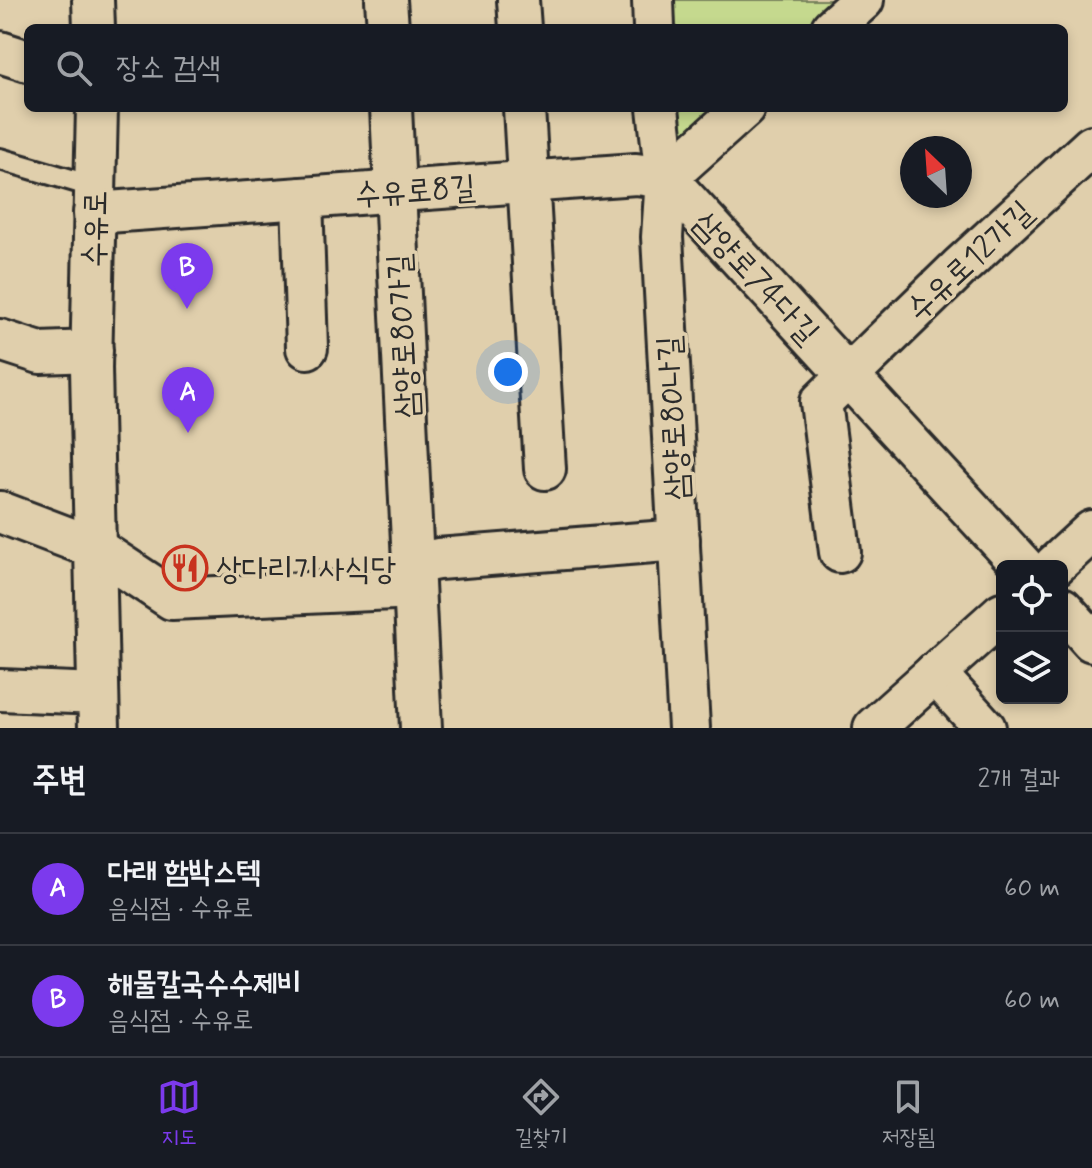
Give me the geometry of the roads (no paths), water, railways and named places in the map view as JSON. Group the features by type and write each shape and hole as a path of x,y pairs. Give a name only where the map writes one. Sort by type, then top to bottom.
{"street":[{"path":"93,0 94,24"},
{"path":"386,0 388,24"},
{"path":"518,0 520,24"},
{"path":"653,0 654,24"},
{"path":"836,24 863,0"},
{"path":"0,52 24,60"},
{"name":"수유로","path":"97,112 92,351 98,711"},
{"name":"삼양로80가길","path":"391,112 421,728"},
{"path":"524,112 545,469"},
{"name":"삼양로80나길","path":"658,112 666,178 662,237 689,728"},
{"path":"666,178 740,112"},
{"name":"수유로12가길","path":"848,376 959,268 1092,146"},
{"name":"수유로8길","path":"95,200 302,198 636,174 666,178"},
{"name":"삼양로74다길","path":"666,178 1017,560"},
{"path":"302,198 307,348"},
{"path":"0,340 40,353 92,351"},
{"path":"840,552 821,402 848,376"},
{"path":"0,512 95,548 172,599 394,589 413,571 438,559 679,540"},
{"path":"1061,560 1092,531"},
{"path":"1068,615 1092,641"},
{"path":"874,728 996,618"},
{"path":"935,673 985,728"},
{"path":"0,690 98,711"}],"lane":[{"path":"0,159 95,200"}],"place":[{"name":"해물칼국수수제비","path":"187,309"},
{"name":"다래 함박스텍","path":"188,433"},
{"name":"상다리기사식당","path":"185,568"}]}
